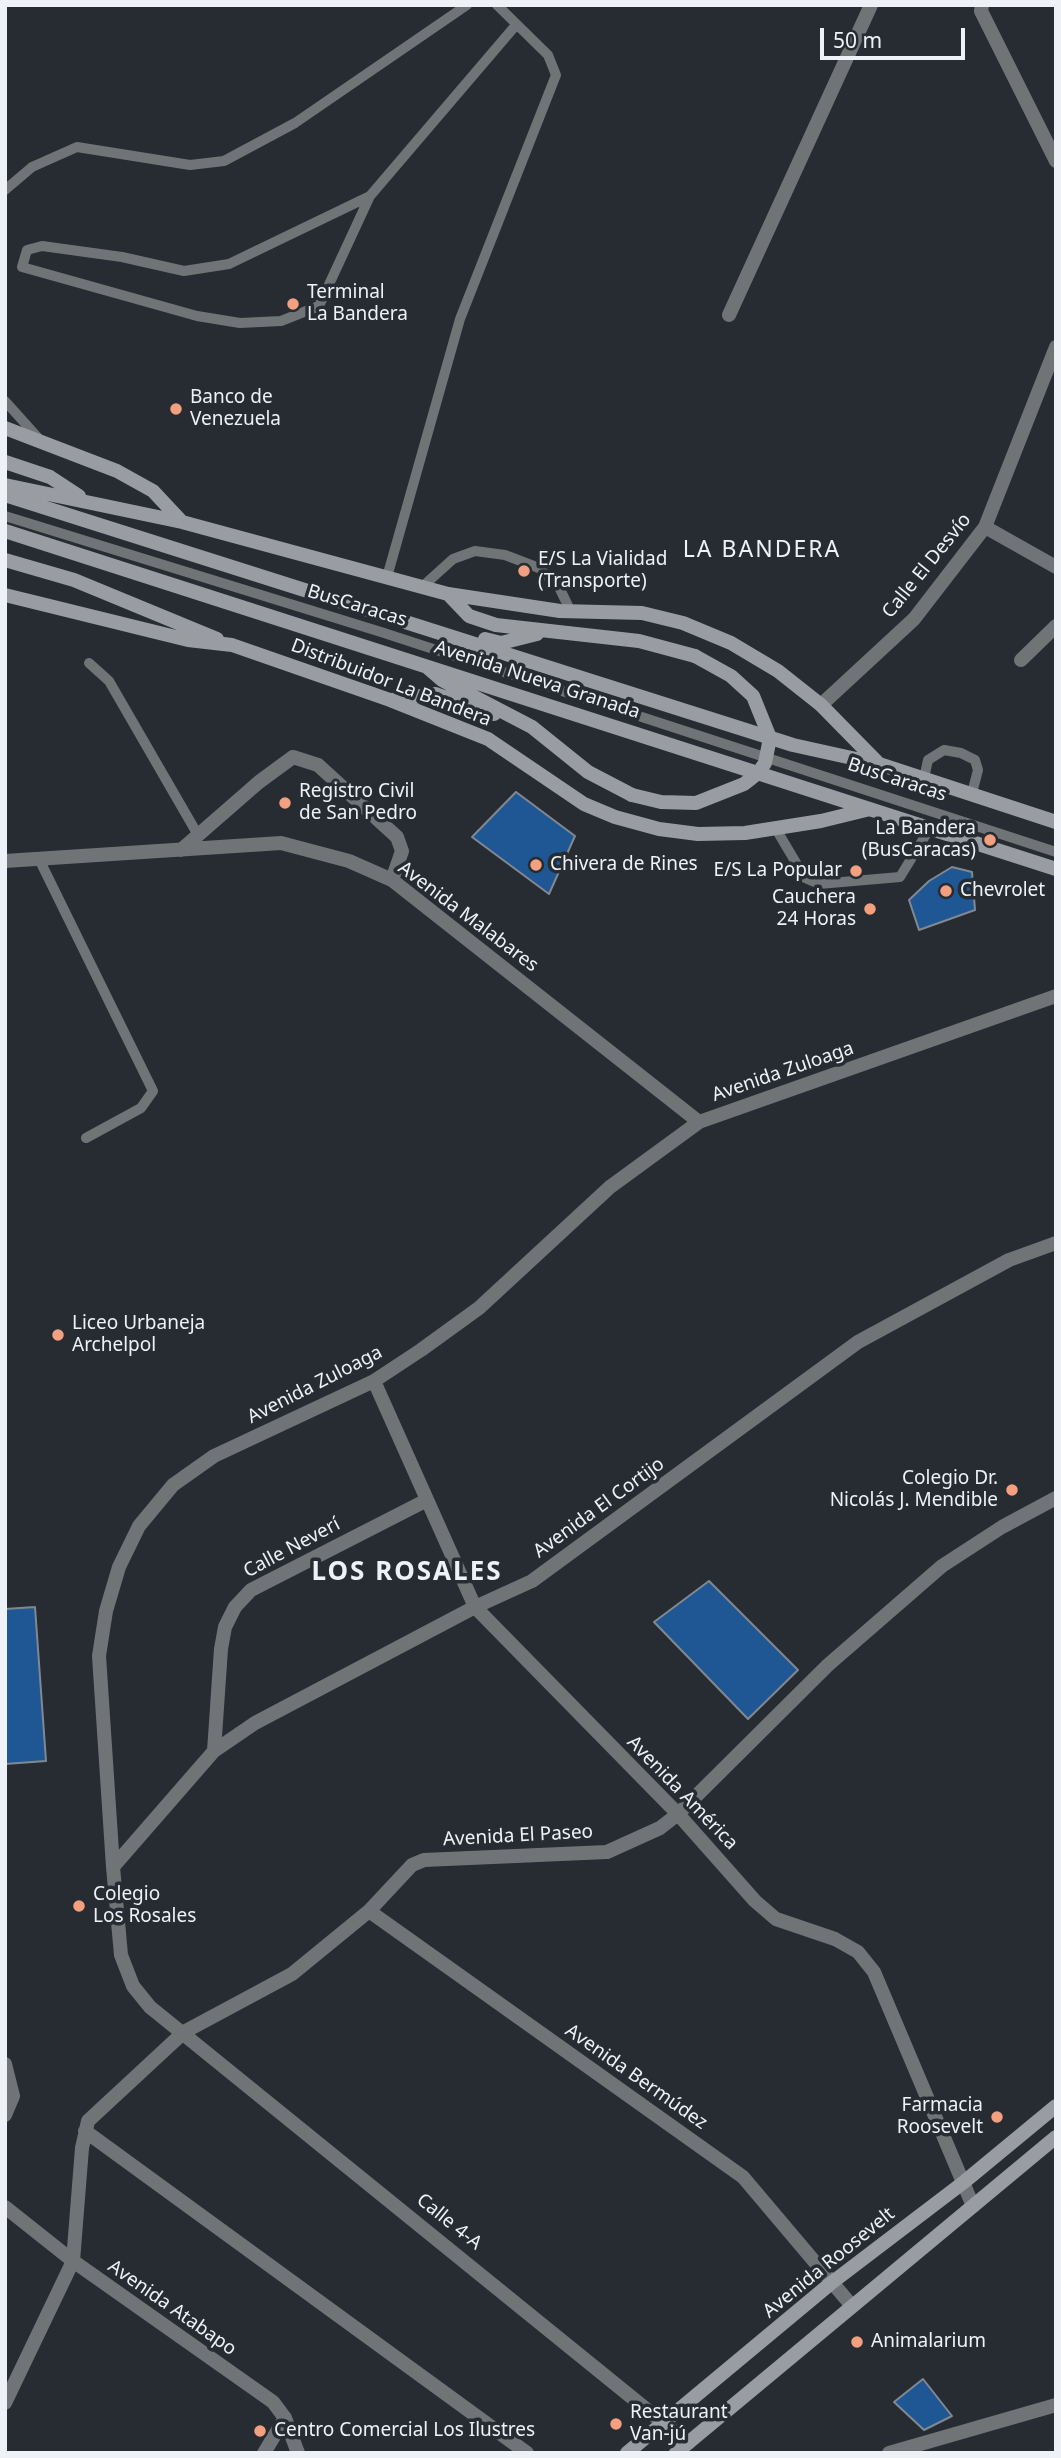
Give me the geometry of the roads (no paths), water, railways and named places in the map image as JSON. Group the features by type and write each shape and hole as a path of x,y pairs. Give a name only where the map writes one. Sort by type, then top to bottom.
{"main road":[{"path":"5,428 117,471 153,491 182,523"},
{"path":"5,463 50,477 86,500"},
{"path":"5,485 86,500 182,523 448,594 571,612 642,613 683,623 731,643 778,671 821,705 879,764"},
{"name":"Avenida Nueva Granada","path":"5,495 180,553 445,634 793,746 879,764 1056,822"},
{"name":"Avenida Nueva Granada","path":"5,531 1056,869"},
{"path":"5,560 74,580 232,645"},
{"path":"421,663 442,680 532,727 588,772 632,795 661,803 696,803 744,784 758,773 765,762 769,738 753,696 731,676 695,656 639,641 496,625 469,616 448,594"},
{"name":"Distribuidor La Bandera","path":"5,595 188,640 232,645 390,701 488,739 562,792 615,817 659,829 698,834 776,829 871,808"},
{"path":"445,634 501,643 541,632"},
{"path":"390,701 435,694 532,727"},
{"name":"Avenida Roosevelt","path":"627,2453 830,2284 964,2182 1056,2106"},
{"path":"676,2453 692,2448 852,2306 1056,2137"}],"street":[{"path":"729,315 871,5"},
{"path":"982,5 981,11 1056,161"},
{"name":"Calle El Desvío","path":"821,705 914,619 985,527 1056,347"},
{"path":"985,527 1056,567"},
{"path":"1021,660 1056,626"},
{"path":"181,850 259,782 293,757 318,765 397,837 402,851 391,880"},
{"name":"Avenida Malabares","path":"5,861 281,843 349,860 391,880 699,1122"},
{"name":"Avenida Zuloaga","path":"184,2032 150,2007 133,1986 121,1955 99,1656 106,1611 119,1567 139,1526 173,1485 214,1456 374,1381 479,1308 610,1187 699,1122 1056,996"},
{"name":"Avenida El Cortijo","path":"113,1867 214,1751 255,1723 475,1607 533,1581 858,1342 1009,1260 1056,1243"},
{"name":"Avenida América","path":"374,1381 475,1607 678,1814 755,1901 776,1919 835,1939 858,1952 874,1972 973,2206"},
{"name":"Avenida El Paseo","path":"85,2131 94,2113 184,2032 292,1974 369,1911 402,1874 424,1860 607,1852 638,1840 678,1814 828,1665 942,1566 1002,1527 1056,1498"},
{"name":"Calle Neverí","path":"214,1751 221,1649 225,1627 235,1606 250,1590 427,1500"},
{"name":"Avenida Bermúdez","path":"369,1911 743,2177 830,2284 852,2306"},
{"name":"Calle 4-A","path":"184,2032 665,2423 692,2448"},
{"path":"5,2064 13,2096 5,2115"},
{"path":"5,2403 73,2261 85,2131"},
{"path":"85,2131 527,2453"},
{"name":"Avenida Atabapo","path":"5,2207 73,2261 273,2402 285,2418 298,2453"},
{"path":"889,2453 1056,2405"},
{"path":"264,2453 285,2418"}],"lane":[{"path":"5,190 32,167 77,146 190,165 224,161 295,123 467,5"},
{"path":"387,577 460,319 556,75 548,55 497,5"},
{"path":"370,196 229,264 184,271 122,257 42,246 27,250 22,267 197,316 240,323 281,321 319,306 370,196 516,25"},
{"path":"5,401 42,443"},
{"name":"BusCaracas","path":"5,516 382,632 1056,852"},
{"path":"422,587 453,559 475,551 505,555 539,568 559,587 571,612"},
{"path":"89,663 109,681 198,835"},
{"path":"924,778 928,760 944,750 961,753 975,760 978,770 972,793"},
{"path":"776,829 805,878 819,884 900,877 930,828"},
{"path":"39,859 153,1090 141,1108 86,1138"}],"place":[{"name":"Terminal La Bandera","path":"293,304"},
{"name":"Banco de Venezuela","path":"176,409"},
{"name":"E/S La Vialidad (Transporte)","path":"524,571"},
{"name":"Registro Civil de San Pedro","path":"285,803"},
{"name":"La Bandera (BusCaracas)","path":"990,840"},
{"name":"Chivera de Rines","path":"536,865"},
{"name":"E/S La Popular","path":"856,871"},
{"name":"Chevrolet","path":"946,891"},
{"name":"Cauchera 24 Horas","path":"870,909"},
{"name":"Liceo Urbaneja Archelpol","path":"58,1335"},
{"name":"Colegio Dr. Nicolás J. Mendible","path":"1012,1490"},
{"name":"Colegio Los Rosales","path":"79,1906"},
{"name":"Farmacia Roosevelt","path":"997,2117"},
{"name":"Animalarium","path":"857,2342"},
{"name":"Restaurant Van-jú","path":"616,2424"},
{"name":"Centro Comercial Los Ilustres","path":"260,2431"}],"district":[{"name":"LA BANDERA","path":"762,550"},
{"name":"LOS ROSALES","path":"407,1573"}]}
